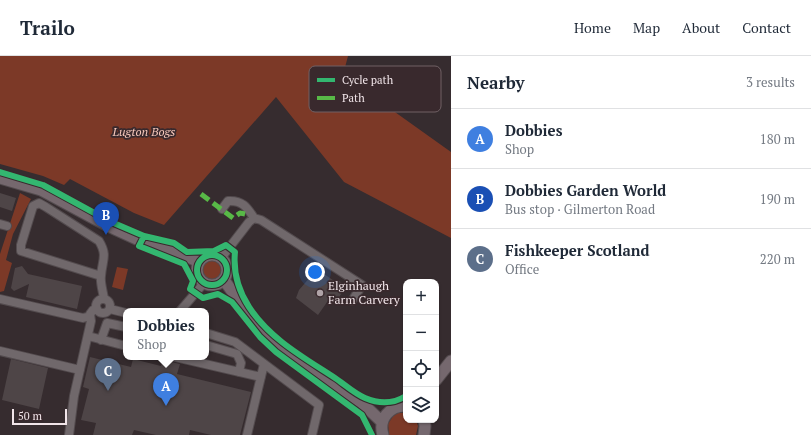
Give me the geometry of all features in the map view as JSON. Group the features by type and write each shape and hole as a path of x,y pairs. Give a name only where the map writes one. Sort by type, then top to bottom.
{"main road":[{"path":"0,178 41,190 106,225 141,241 177,252 199,262"},
{"path":"212,254 222,257 228,270 224,280 217,285 204,283 198,276 199,262 202,258 212,254"},
{"path":"224,280 257,326 268,337 362,403 382,422"},
{"path":"439,376 451,361"},
{"path":"362,403 389,411"},
{"path":"383,435 382,422 389,411 398,406 403,406"},
{"path":"424,423 425,434"}],"street":[{"path":"222,209 228,201 236,201 243,204 254,218"},
{"path":"101,276 21,251 21,245 33,206 39,203 99,241 104,250 101,276 104,298 110,302 110,309"},
{"path":"245,214 261,220 362,285 352,301"},
{"path":"222,257 248,222 254,218"},
{"path":"183,308 204,283"},
{"path":"96,309 98,300 104,298"},
{"path":"0,299 83,318 90,316"},
{"path":"96,309 102,313 107,312 110,309 123,312"},
{"path":"70,435 74,396 91,321 91,311 96,309"},
{"path":"102,340 107,323 123,326"},
{"path":"209,334 235,342 319,405 312,435"},
{"path":"88,336 123,345"},
{"path":"209,346 237,354 241,363 240,372"},
{"path":"0,351 80,370"},
{"path":"187,360 261,377"},
{"path":"247,435 264,364"}],"green space":[{"name":"Lugton Bogs","path":"0,56 348,56 345,66 309,66 309,112 395,112 451,152 451,238 344,182 276,97 164,225 134,213 70,179 64,185 43,176 0,164"},
{"path":"20,193 31,199 13,234 6,260 12,263 4,291 0,292 0,254"},
{"path":"212,259 220,262 223,270 220,278 212,281 204,278 201,270 204,262"},
{"path":"117,267 128,269 123,290 112,287"},
{"path":"398,413 403,413 403,423 417,423 418,426 416,435 389,435 388,424 393,416"}],"building":[{"path":"0,193 16,198 12,211 0,207"},
{"path":"22,266 28,274 82,286 77,309 26,297 29,284 14,291 11,288 15,268"},
{"name":"Elginhaugh Farm Carvery","path":"317,269 337,283 338,280 346,286 338,299 332,295 318,315 296,298 299,290"},
{"path":"90,357 131,367 133,360 161,366 163,360 180,364 177,374 251,392 240,435 211,435 190,430 189,435 156,435 134,430 132,435 93,435 96,423 81,420 89,389 83,387"},
{"path":"11,359 48,368 39,409 2,400"}],"marked path":[{"path":"201,194 233,218 240,213 245,214"}],"cycle path":[{"path":"0,172 43,185 109,221 144,236 139,246 184,264 193,281 190,289 203,298 218,294 232,302 260,337 276,352 362,415 372,435"},
{"path":"144,236 174,243 187,252 214,251 226,245 235,252 237,281 245,301 257,318 277,338 299,355 365,398 381,402 391,402 403,398"},
{"path":"212,255 223,259 227,270 223,281 212,285 201,281 197,270 201,259 212,255"}],"place":[{"name":"Dobbies Garden World","path":"106,235"},
{"name":"Elginhaugh Farm Carvery","path":"320,293"},
{"name":"Fishkeeper Scotland","path":"108,391"},
{"name":"Dobbies","path":"166,406"}]}
